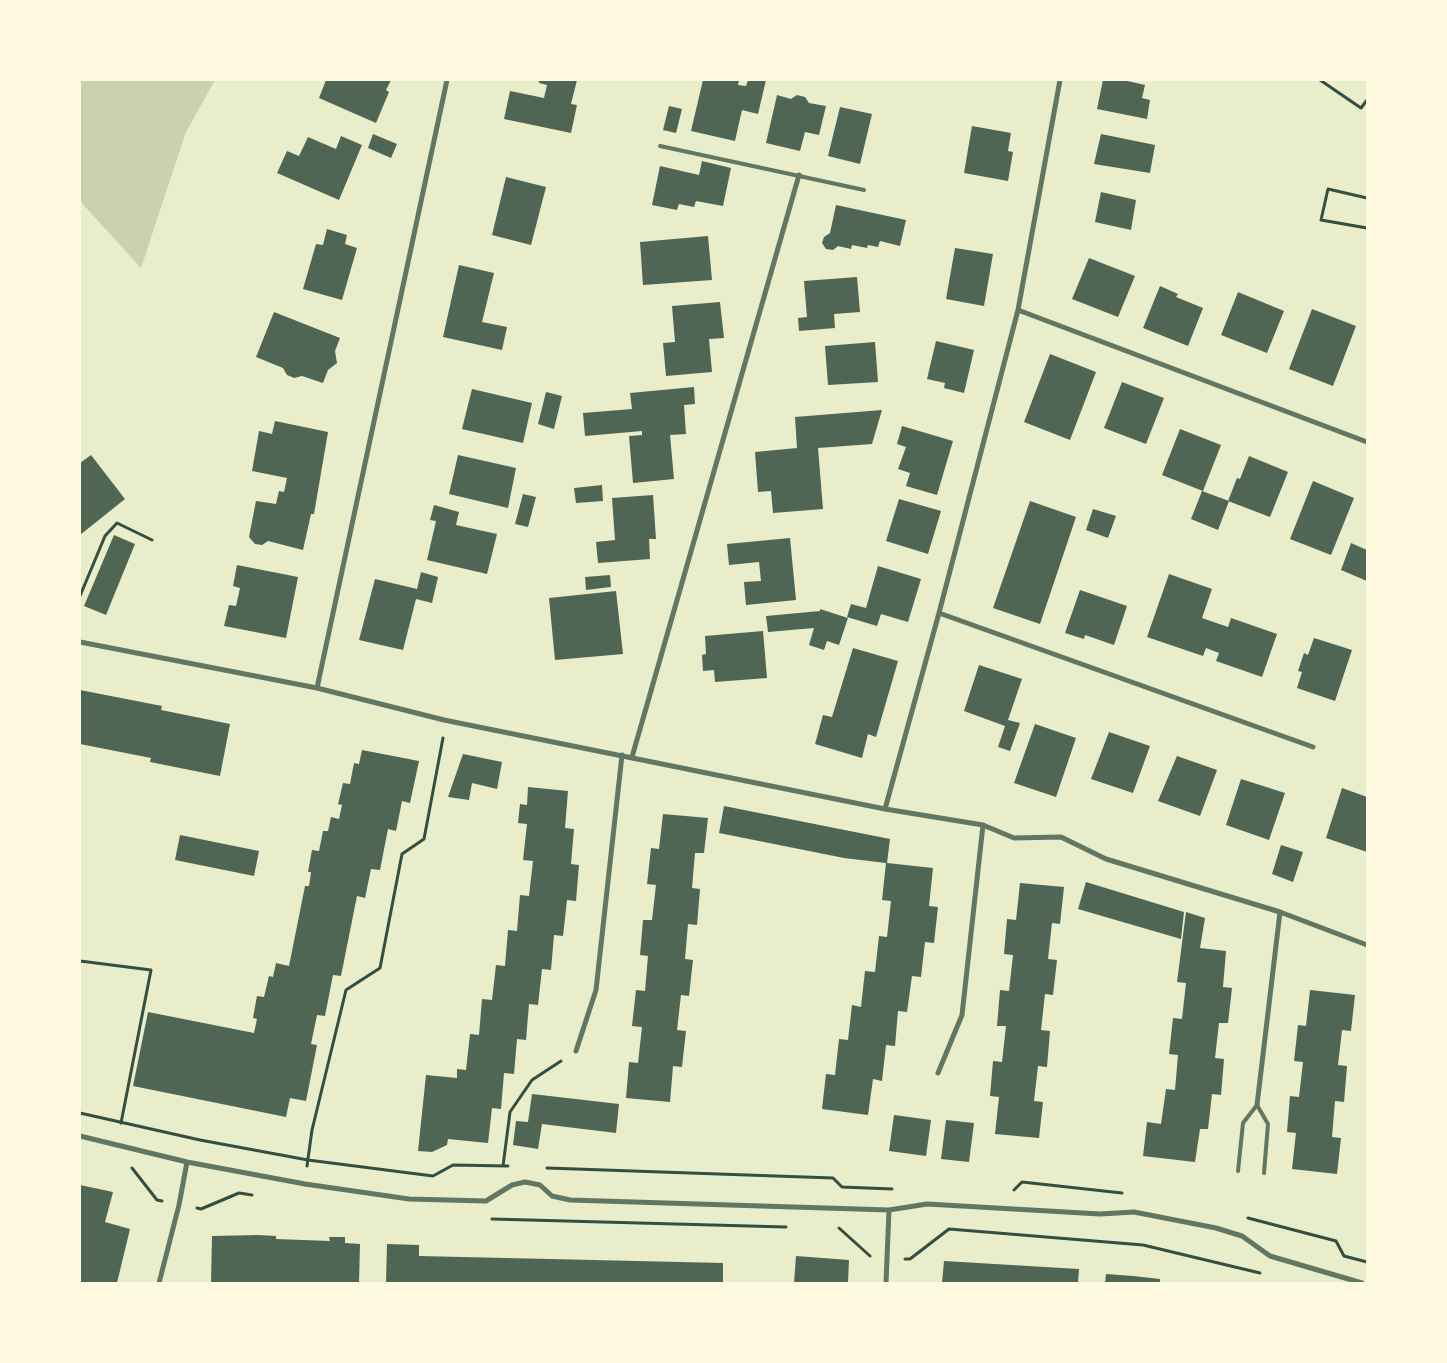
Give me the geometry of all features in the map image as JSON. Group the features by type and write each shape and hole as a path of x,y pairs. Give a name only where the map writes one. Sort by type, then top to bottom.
{"street":[{"path":"317,688 447,80"},
{"path":"885,809 939,613 1018,310 1060,80"},
{"path":"632,757 799,175"},
{"path":"1018,310 1367,442"},
{"path":"939,613 1313,748"},
{"path":"80,642 317,688 444,720 885,809 983,825 1014,838 1061,837 1106,859 1280,912 1367,945"},
{"path":"576,1051 596,990 622,755"},
{"path":"938,1073 962,1015 983,825"},
{"path":"1257,1105 1280,912"},
{"path":"80,1136 187,1162 305,1184 409,1200 486,1202 512,1185 525,1182 540,1185 552,1196 570,1200 889,1210 927,1204 1100,1214 1134,1212 1216,1228 1242,1236 1270,1256 1362,1283"},
{"path":"158,1283 179,1205 187,1162"},
{"path":"886,1283 889,1210"}],"lane":[{"path":"660,146 864,190"},
{"path":"1238,1171 1243,1123 1257,1105 1268,1124 1264,1173"}],"path":[{"path":"1320,80 1361,108 1367,100"},
{"path":"1367,198 1328,189 1321,220 1367,228"},
{"path":"80,596 105,536 117,523 152,540"},
{"path":"305,1184 312,1130 346,990 380,968 402,854 424,839 441,751 444,720"},
{"path":"80,961 151,970 116,1146"},
{"path":"497,1196 510,1112 532,1080 576,1051"},
{"path":"80,1113 200,1140 308,1160 433,1176 453,1165 513,1166"},
{"path":"124,1166 132,1168 157,1200 179,1205 201,1209 239,1193 257,1196"},
{"path":"542,1168 833,1178 842,1188 897,1190"},
{"path":"1012,1192 1022,1182 1130,1194"},
{"path":"1246,1217 1336,1241 1344,1256 1367,1262"},
{"path":"485,1218 580,1223 792,1227"},
{"path":"831,1228 840,1228 871,1257 910,1259 949,1229 1143,1245 1267,1274"}],"green space":[{"path":"80,80 215,80 186,132 141,268 80,201"}],"building":[{"path":"326,80 391,80 386,90 389,92 376,123 319,98"},
{"path":"539,80 577,80 571,104 577,105 571,133 504,119 510,91 544,98 547,85 539,83"},
{"path":"703,80 739,80 738,85 746,86 748,80 766,80 758,114 742,110 735,141 691,131"},
{"path":"1103,80 1123,80 1145,85 1142,98 1150,100 1147,119 1097,109"},
{"path":"777,95 791,99 797,95 805,97 809,103 826,106 819,135 805,132 800,151 766,143"},
{"path":"669,106 682,109 676,133 663,130"},
{"path":"840,107 872,114 860,164 828,156"},
{"path":"972,126 1011,133 1008,151 1013,152 1008,181 964,173"},
{"path":"373,134 397,144 391,158 368,148"},
{"path":"1101,134 1155,145 1150,173 1094,164"},
{"path":"341,136 362,145 339,200 277,173 287,151 299,156 308,137 336,149"},
{"path":"702,161 731,168 723,206 696,201 694,207 679,204 677,210 652,205 660,166 699,175"},
{"path":"506,177 546,187 531,245 492,235"},
{"path":"1101,192 1136,200 1131,230 1095,222"},
{"path":"836,205 906,220 900,246 880,241 878,247 868,245 867,248 852,245 851,249 838,246 833,250 826,249 822,243 824,237 830,233"},
{"path":"327,229 347,235 345,244 357,248 342,300 303,289 316,244 323,245"},
{"path":"708,236 712,280 643,285 640,242"},
{"path":"955,248 993,254 984,306 946,299"},
{"path":"1089,258 1135,276 1118,317 1072,299"},
{"path":"459,265 494,273 482,322 507,327 502,350 443,337"},
{"path":"857,277 860,312 834,314 835,328 799,331 798,318 807,317 804,281"},
{"path":"1160,286 1178,294 1176,297 1203,308 1188,346 1143,328"},
{"path":"1238,292 1284,311 1267,353 1221,335"},
{"path":"720,302 724,338 709,339 712,372 666,376 663,343 675,342 672,306"},
{"path":"1312,309 1356,326 1333,386 1289,369"},
{"path":"274,312 340,338 335,351 337,363 328,370 323,383 302,376 294,378 287,375 283,368 256,357"},
{"path":"936,341 974,350 964,393 944,388 945,383 927,379"},
{"path":"875,342 878,382 828,385 825,346"},
{"path":"1050,354 1096,372 1070,440 1024,422"},
{"path":"1122,382 1164,398 1146,444 1104,428"},
{"path":"694,387 695,404 684,405 686,434 670,435 674,479 633,483 629,436 642,435 642,431 585,436 583,413 632,409 630,393"},
{"path":"472,389 532,403 523,443 462,429"},
{"path":"546,392 562,396 554,429 538,424"},
{"path":"882,410 872,444 818,448 823,509 773,513 771,491 758,492 755,452 797,448 795,417"},
{"path":"275,421 328,432 314,514 311,514 303,550 268,541 262,545 255,544 249,537 256,501 276,504 279,491 284,492 287,478 252,471 259,431 272,434"},
{"path":"902,426 953,441 937,495 906,486 910,473 898,469 906,447 897,444"},
{"path":"1180,429 1221,445 1203,491 1162,475"},
{"path":"91,455 125,499 80,535 80,463"},
{"path":"458,455 516,468 508,508 449,494"},
{"path":"1249,456 1288,472 1270,517 1228,501 1237,478 1240,479"},
{"path":"1313,481 1354,498 1331,555 1290,539"},
{"path":"602,485 603,501 576,503 574,488"},
{"path":"1202,491 1229,501 1218,530 1191,519"},
{"path":"523,494 536,497 528,527 515,524"},
{"path":"653,495 656,539 649,539 650,559 598,563 596,542 615,540 612,498"},
{"path":"899,499 941,511 928,554 886,541"},
{"path":"1030,501 1076,517 1040,624 993,608"},
{"path":"434,505 459,512 456,525 497,534 487,574 427,560 436,521 430,520"},
{"path":"1093,509 1116,516 1108,538 1086,530"},
{"path":"114,535 135,544 106,615 84,606"},
{"path":"790,538 796,600 746,605 744,582 761,581 759,562 729,565 727,544"},
{"path":"1351,543 1367,550 1367,581 1341,570"},
{"path":"237,565 298,577 286,638 224,626 229,605 236,606 240,588 233,586"},
{"path":"878,566 921,579 908,622 881,614 877,626 847,617 851,604 866,608"},
{"path":"421,572 438,577 432,603 416,599 403,650 359,640 375,579 417,589"},
{"path":"1169,574 1212,589 1202,618 1228,627 1231,618 1277,634 1262,677 1216,661 1219,653 1206,648 1203,656 1147,637"},
{"path":"610,575 611,587 586,590 585,577"},
{"path":"1080,590 1127,606 1114,645 1085,635 1084,639 1065,633"},
{"path":"616,591 623,654 555,660 549,598"},
{"path":"820,609 848,618 839,645 827,641 824,650 809,645 814,628 768,632 766,616 820,611"},
{"path":"763,631 767,678 715,682 714,670 703,671 702,655 706,654 705,636"},
{"path":"1314,638 1352,650 1335,701 1297,688 1302,672 1298,671 1304,653 1308,655"},
{"path":"853,648 898,661 876,737 868,734 862,758 815,744 823,715 832,717"},
{"path":"979,665 1022,679 1008,720 1020,723 1010,751 998,747 1005,726 964,711"},
{"path":"80,690 162,706 161,710 230,724 220,776 150,762 151,758 80,744"},
{"path":"1035,724 1076,738 1056,797 1014,783"},
{"path":"1109,732 1150,746 1133,793 1091,779"},
{"path":"362,750 419,761 410,803 402,801 396,831 388,829 380,870 371,869 365,898 357,896 341,976 333,975 325,1016 317,1015 311,1044 317,1045 306,1101 290,1098 286,1117 133,1086 148,1012 254,1033 257,1019 253,1018 257,996 264,997 269,976 273,977 276,963 289,966 305,886 309,886 311,872 308,872 312,850 319,851 323,831 328,831 331,817 339,819 342,805 338,804 343,783 350,784 354,763 359,764"},
{"path":"463,754 502,762 497,789 472,783 469,800 448,797"},
{"path":"1177,756 1217,770 1200,816 1158,801"},
{"path":"1241,779 1285,793 1269,840 1226,825"},
{"path":"528,787 568,791 565,828 574,829 571,864 579,865 576,901 567,900 563,936 554,935 551,970 542,969 538,1005 529,1004 526,1040 517,1039 514,1074 504,1073 501,1109 492,1108 488,1143 448,1139 447,1145 432,1152 418,1151 426,1075 457,1078 457,1069 466,1070 470,1034 479,1035 482,999 492,1000 496,965 505,966 508,930 517,931 520,895 529,896 533,861 523,860 527,824 518,823 520,804 527,805"},
{"path":"1342,788 1367,797 1367,852 1326,838"},
{"path":"724,806 890,839 887,863 933,868 929,906 938,907 934,943 925,942 921,977 912,976 907,1012 898,1011 895,1046 886,1045 882,1081 873,1079 868,1115 822,1109 826,1074 835,1075 839,1039 848,1040 852,1005 861,1007 865,971 875,972 879,936 887,937 891,901 882,900 886,863 844,858 719,833"},
{"path":"663,814 708,818 704,853 695,853 692,888 700,889 697,925 688,924 685,959 693,960 689,996 681,995 677,1030 686,1031 682,1067 673,1066 670,1102 626,1098 629,1062 638,1063 642,1027 632,1026 636,990 645,991 648,956 640,955 643,920 652,920 656,885 647,884 651,848 659,849"},
{"path":"180,835 259,851 254,876 175,860"},
{"path":"1281,845 1303,852 1293,882 1272,874"},
{"path":"1086,882 1184,912 1181,939 1078,909"},
{"path":"1020,883 1064,887 1060,924 1052,923 1048,959 1057,960 1053,995 1045,994 1041,1030 1050,1031 1047,1067 1038,1066 1034,1101 1043,1102 1039,1138 995,1134 999,1097 990,1096 993,1061 1002,1062 1006,1026 997,1026 1000,990 1009,991 1013,955 1004,954 1007,919 1016,920"},
{"path":"1186,912 1205,918 1200,948 1226,951 1223,987 1232,988 1228,1023 1219,1023 1215,1058 1224,1059 1221,1095 1212,1094 1208,1129 1200,1129 1195,1162 1143,1156 1147,1122 1161,1124 1166,1089 1175,1090 1178,1055 1169,1054 1173,1018 1182,1019 1186,983 1177,982"},
{"path":"1310,990 1355,995 1351,1031 1342,1030 1338,1065 1347,1066 1344,1102 1335,1101 1332,1137 1341,1138 1337,1174 1292,1169 1296,1133 1287,1132 1290,1096 1299,1097 1303,1062 1294,1061 1298,1025 1306,1026"},
{"path":"532,1094 619,1104 616,1133 542,1124 538,1149 513,1145 516,1121 528,1122"},
{"path":"894,1115 931,1120 926,1156 889,1151"},
{"path":"946,1120 974,1123 969,1162 941,1159"},
{"path":"80,1185 113,1192 105,1222 130,1229 117,1283 80,1283"},
{"path":"212,1236 276,1236 276,1239 330,1241 329,1237 345,1237 345,1243 360,1244 359,1283 211,1283"},
{"path":"387,1244 419,1245 419,1256 723,1263 723,1283 386,1283"},
{"path":"796,1256 849,1260 848,1283 794,1283"},
{"path":"944,1261 1079,1269 1078,1283 942,1283"},
{"path":"1106,1274 1160,1279 1160,1283 1105,1283"}]}
